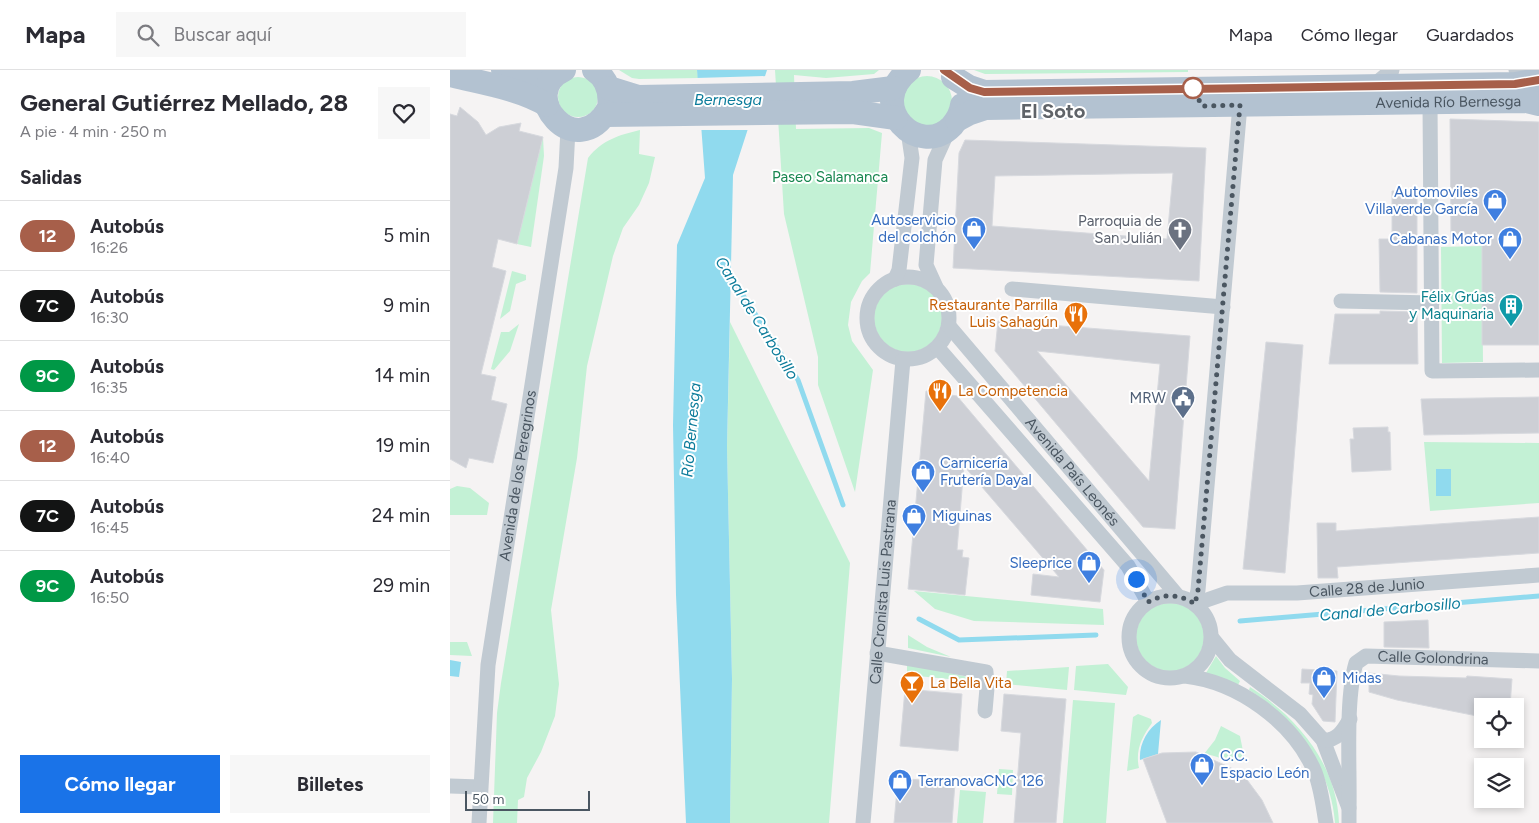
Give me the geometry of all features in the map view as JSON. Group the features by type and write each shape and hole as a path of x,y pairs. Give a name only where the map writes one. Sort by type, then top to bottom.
{"main road":[{"path":"503,70 557,75 545,94 547,105 558,124 568,128 589,128 606,115 646,106 795,103 893,88"},
{"path":"594,70 604,79 609,88 609,108 606,115"},
{"path":"902,124 891,100 893,88 909,70"},
{"path":"949,74 970,88 984,92 1370,86"},
{"path":"949,74 960,87 962,99 961,110 953,124"},
{"path":"450,75 506,89 547,105"},
{"name":"Avenida Río Bernesga","path":"1370,86 1515,84 1539,80"},
{"path":"795,103 853,112 902,124 929,136 940,134 970,112 985,108 1240,105 1370,86"},
{"name":"Avenida Río Bernesga","path":"1370,86 1430,104 1526,101 1539,104"},
{"path":"609,88 638,97 646,106"}],"street":[{"name":"Avenida Río Bernesga","path":"1516,70 1539,74"},
{"path":"1430,104 1432,371 1539,370"},
{"path":"1195,604 1198,590 1240,105"},
{"path":"895,279 899,270 912,158 902,124"},
{"path":"936,287 923,279 909,277 895,279 882,286 872,296 867,310 867,324 871,338 880,350 903,360 916,360 927,356 938,348 945,338 949,326 947,305 926,265 935,160 953,124"},
{"name":"Avenida de los Peregrinos","path":"479,823 488,665 562,198 568,128"},
{"path":"1012,289 1223,307"},
{"path":"1341,301 1432,303"},
{"name":"Avenida País Leonés","path":"949,326 1177,595"},
{"name":"Avenida País Leonés","path":"938,348 1128,566 1148,602"},
{"name":"Calle Cronista Luis Pastrana","path":"863,823 903,360"},
{"name":"Calle 28 de Junio","path":"1195,604 1227,593 1298,593 1539,575"},
{"path":"1185,676 1199,667 1208,654 1212,638 1210,625 1195,604 1177,595 1158,597 1148,602 1135,616 1129,631 1129,644 1134,658 1143,670 1156,675 1170,679 1185,676 1202,678 1230,689 1251,700 1280,722 1299,746 1315,773 1326,823"},
{"path":"1212,638 1230,660 1300,714 1323,740 1349,815"},
{"path":"877,653 986,672 987,688 984,711"},
{"name":"Calle Golondrina","path":"1349,815 1350,720 1353,672 1356,663 1366,656 1539,661"},
{"path":"1323,740 1331,741 1342,734 1350,720"},
{"path":"450,786 480,787"}],"green space":[{"path":"619,70 697,70 698,78 639,79 632,78"},
{"name":"Paseo Salamanca","path":"775,70 879,70 874,74 826,78 794,75 796,129 869,128 882,133 870,273 862,281 851,302 848,325 852,341 873,370 855,492 818,385 818,357 784,214"},
{"path":"974,70 1188,70 1188,72 985,74"},
{"path":"927,76 937,78 945,83 950,91 952,101 950,111 945,119 937,124 927,126 917,124 909,119 904,111 902,101 904,91 909,83 917,78"},
{"path":"582,77 589,80 595,86 598,97 597,105 589,114 582,117 574,117 567,114 559,105 558,93 561,86 570,78"},
{"path":"640,130 639,154 655,157 649,183 639,205 623,228 613,256 587,366 577,458 551,610 559,684 555,716 541,752 527,778 524,797 518,800 517,823 493,823 497,713 501,683 588,158 611,139"},
{"path":"543,137 544,156 531,247 517,244"},
{"path":"1482,246 1483,362 1442,363 1441,247"},
{"path":"512,271 526,275 526,280 516,284 510,311 500,319"},
{"path":"908,284 921,287 932,294 939,305 942,318 939,331 932,342 921,349 908,352 895,349 884,342 877,331 874,318 877,305 884,294 895,287"},
{"path":"730,322 850,563 829,823 730,823 732,679 727,447"},
{"path":"519,324 510,351 494,370 491,369 501,332 509,332"},
{"path":"1424,442 1539,443 1539,503 1430,511"},
{"path":"457,486 470,488 489,503 487,515 450,515 450,489"},
{"path":"914,591 1103,609 1104,625 974,621 935,609"},
{"path":"1170,603 1183,606 1194,613 1201,624 1204,637 1201,650 1194,661 1183,668 1170,671 1157,668 1146,661 1139,650 1136,637 1139,624 1146,613 1157,606"},
{"path":"908,635 927,647 951,657 908,648"},
{"path":"450,642 467,642 472,656 450,655"},
{"path":"1216,656 1225,668 1240,681 1238,685 1206,673"},
{"path":"907,664 978,679 979,682 907,675"},
{"path":"1108,664 1128,687 1126,695 1074,690 1076,666"},
{"path":"1069,667 1067,690 1006,684 1007,671"},
{"path":"1250,687 1283,713 1311,744 1331,781 1337,801 1339,823 1335,823 1326,783 1318,764 1307,746 1281,715 1249,690"},
{"path":"1073,700 1115,703 1106,823 1063,823"},
{"path":"1138,714 1151,719 1152,723 1140,744 1138,755 1139,768 1127,771 1133,717"},
{"path":"1221,726 1240,736 1244,756 1242,761 1238,762 1204,754 1215,740"},
{"path":"999,769 1013,770 1012,795 997,794"},
{"path":"960,790 986,792 983,823 957,823"}],"water":[{"name":"Bernesga","path":"697,70 767,70 733,175 727,447 732,679 730,823 686,823 676,595 673,425 677,245 705,178"},
{"path":"1436,469 1451,469 1451,496 1436,496"},
{"path":"450,660 461,662 459,677 450,676"},
{"path":"1161,720 1158,754 1140,760 1141,748 1145,737"}],"pier":[{"path":"768,76 750,130 699,130 696,78"}],"building":[{"path":"460,107 478,122 486,135 499,127 521,123 519,131 543,137 517,244 498,239 492,267 506,271 481,374 496,377 491,400 507,404 493,463 469,458 466,468 450,459 450,114 457,116"},
{"path":"1450,119 1539,122 1539,345 1482,345 1482,241 1451,241"},
{"path":"965,140 1206,148 1199,281 953,268 959,153","holes":["1173,173 1167,239 992,226 995,176"]},
{"path":"1392,191 1417,191 1417,293 1380,292 1379,239 1392,239"},
{"path":"1380,311 1417,312 1418,364 1329,364 1335,314 1380,314"},
{"path":"998,321 1190,336 1175,529 1143,527 995,351","holes":["1037,351 1160,364 1149,481"]},
{"path":"1266,342 1303,345 1285,573 1243,569"},
{"path":"926,391 957,396 1104,570 1100,602 1031,595 1033,574 1059,577 964,466 957,550 963,550 962,557 969,558 965,595 908,589"},
{"path":"1539,397 1539,433 1424,435 1421,399"},
{"path":"1388,427 1388,432 1390,432 1391,470 1352,472 1350,439 1354,439 1353,428"},
{"path":"1539,517 1539,553 1337,567 1338,578 1318,578 1317,523 1336,523 1336,531"},
{"path":"1428,620 1429,648 1384,647 1384,622"},
{"name":"Midas","path":"1302,669 1337,671 1335,722 1323,721 1312,704 1313,695 1309,694 1310,683 1301,683"},
{"path":"1369,673 1399,676 1466,678 1467,676 1512,679 1511,698 1474,698 1474,715 1397,700 1369,692"},
{"path":"905,689 962,694 958,751 900,746"},
{"path":"1004,694 1066,699 1056,823 1014,823 1021,733 1001,731"},
{"name":"C.C. Espacio León","path":"1196,752 1242,773 1262,800 1273,823 1167,823 1143,759 1162,753"},
{"path":"898,778 955,783 952,823 894,823"}],"waterway":[{"name":"Canal de Carbosillo","path":"728,272 798,380 843,505"},
{"name":"Canal de Carbosillo","path":"1240,621 1539,596"},
{"name":"Canal de Carbosillo","path":"919,619 959,640 1096,635"}],"bus line":[{"name":"12","path":"944,70 970,88 984,92 1515,84 1539,80"}],"place":[{"name":"Automoviles Villaverde García","path":"1495,222"},
{"name":"Autoservicio del colchón","path":"974,250"},
{"name":"Parroquia de San Julián","path":"1180,251"},
{"name":"Cabanas Motor","path":"1510,260"},
{"name":"Félix Grúas y Maquinaria","path":"1511,327"},
{"name":"Restaurante Parrilla Luis Sahagún","path":"1076,335"},
{"name":"La Competencia","path":"940,412"},
{"name":"MRW","path":"1183,419"},
{"name":"Carnicería Frutería Dayal","path":"923,493"},
{"name":"Miguinas","path":"914,537"},
{"name":"Sleeprice","path":"1089,584"},
{"name":"Midas","path":"1324,699"},
{"name":"La Bella Vita","path":"912,704"},
{"name":"C.C. Espacio León","path":"1202,786"},
{"name":"TerranovaCNC 126","path":"900,802"}],"district":[{"name":"El Soto","path":"1053,111"}],"route":[{"path":"1136,579 1148,602 1158,597 1177,595 1195,604 1198,590 1240,105 1202,106 1193,88"}],"water label":[{"name":"Río Bernesga","path":"691,430"}]}
